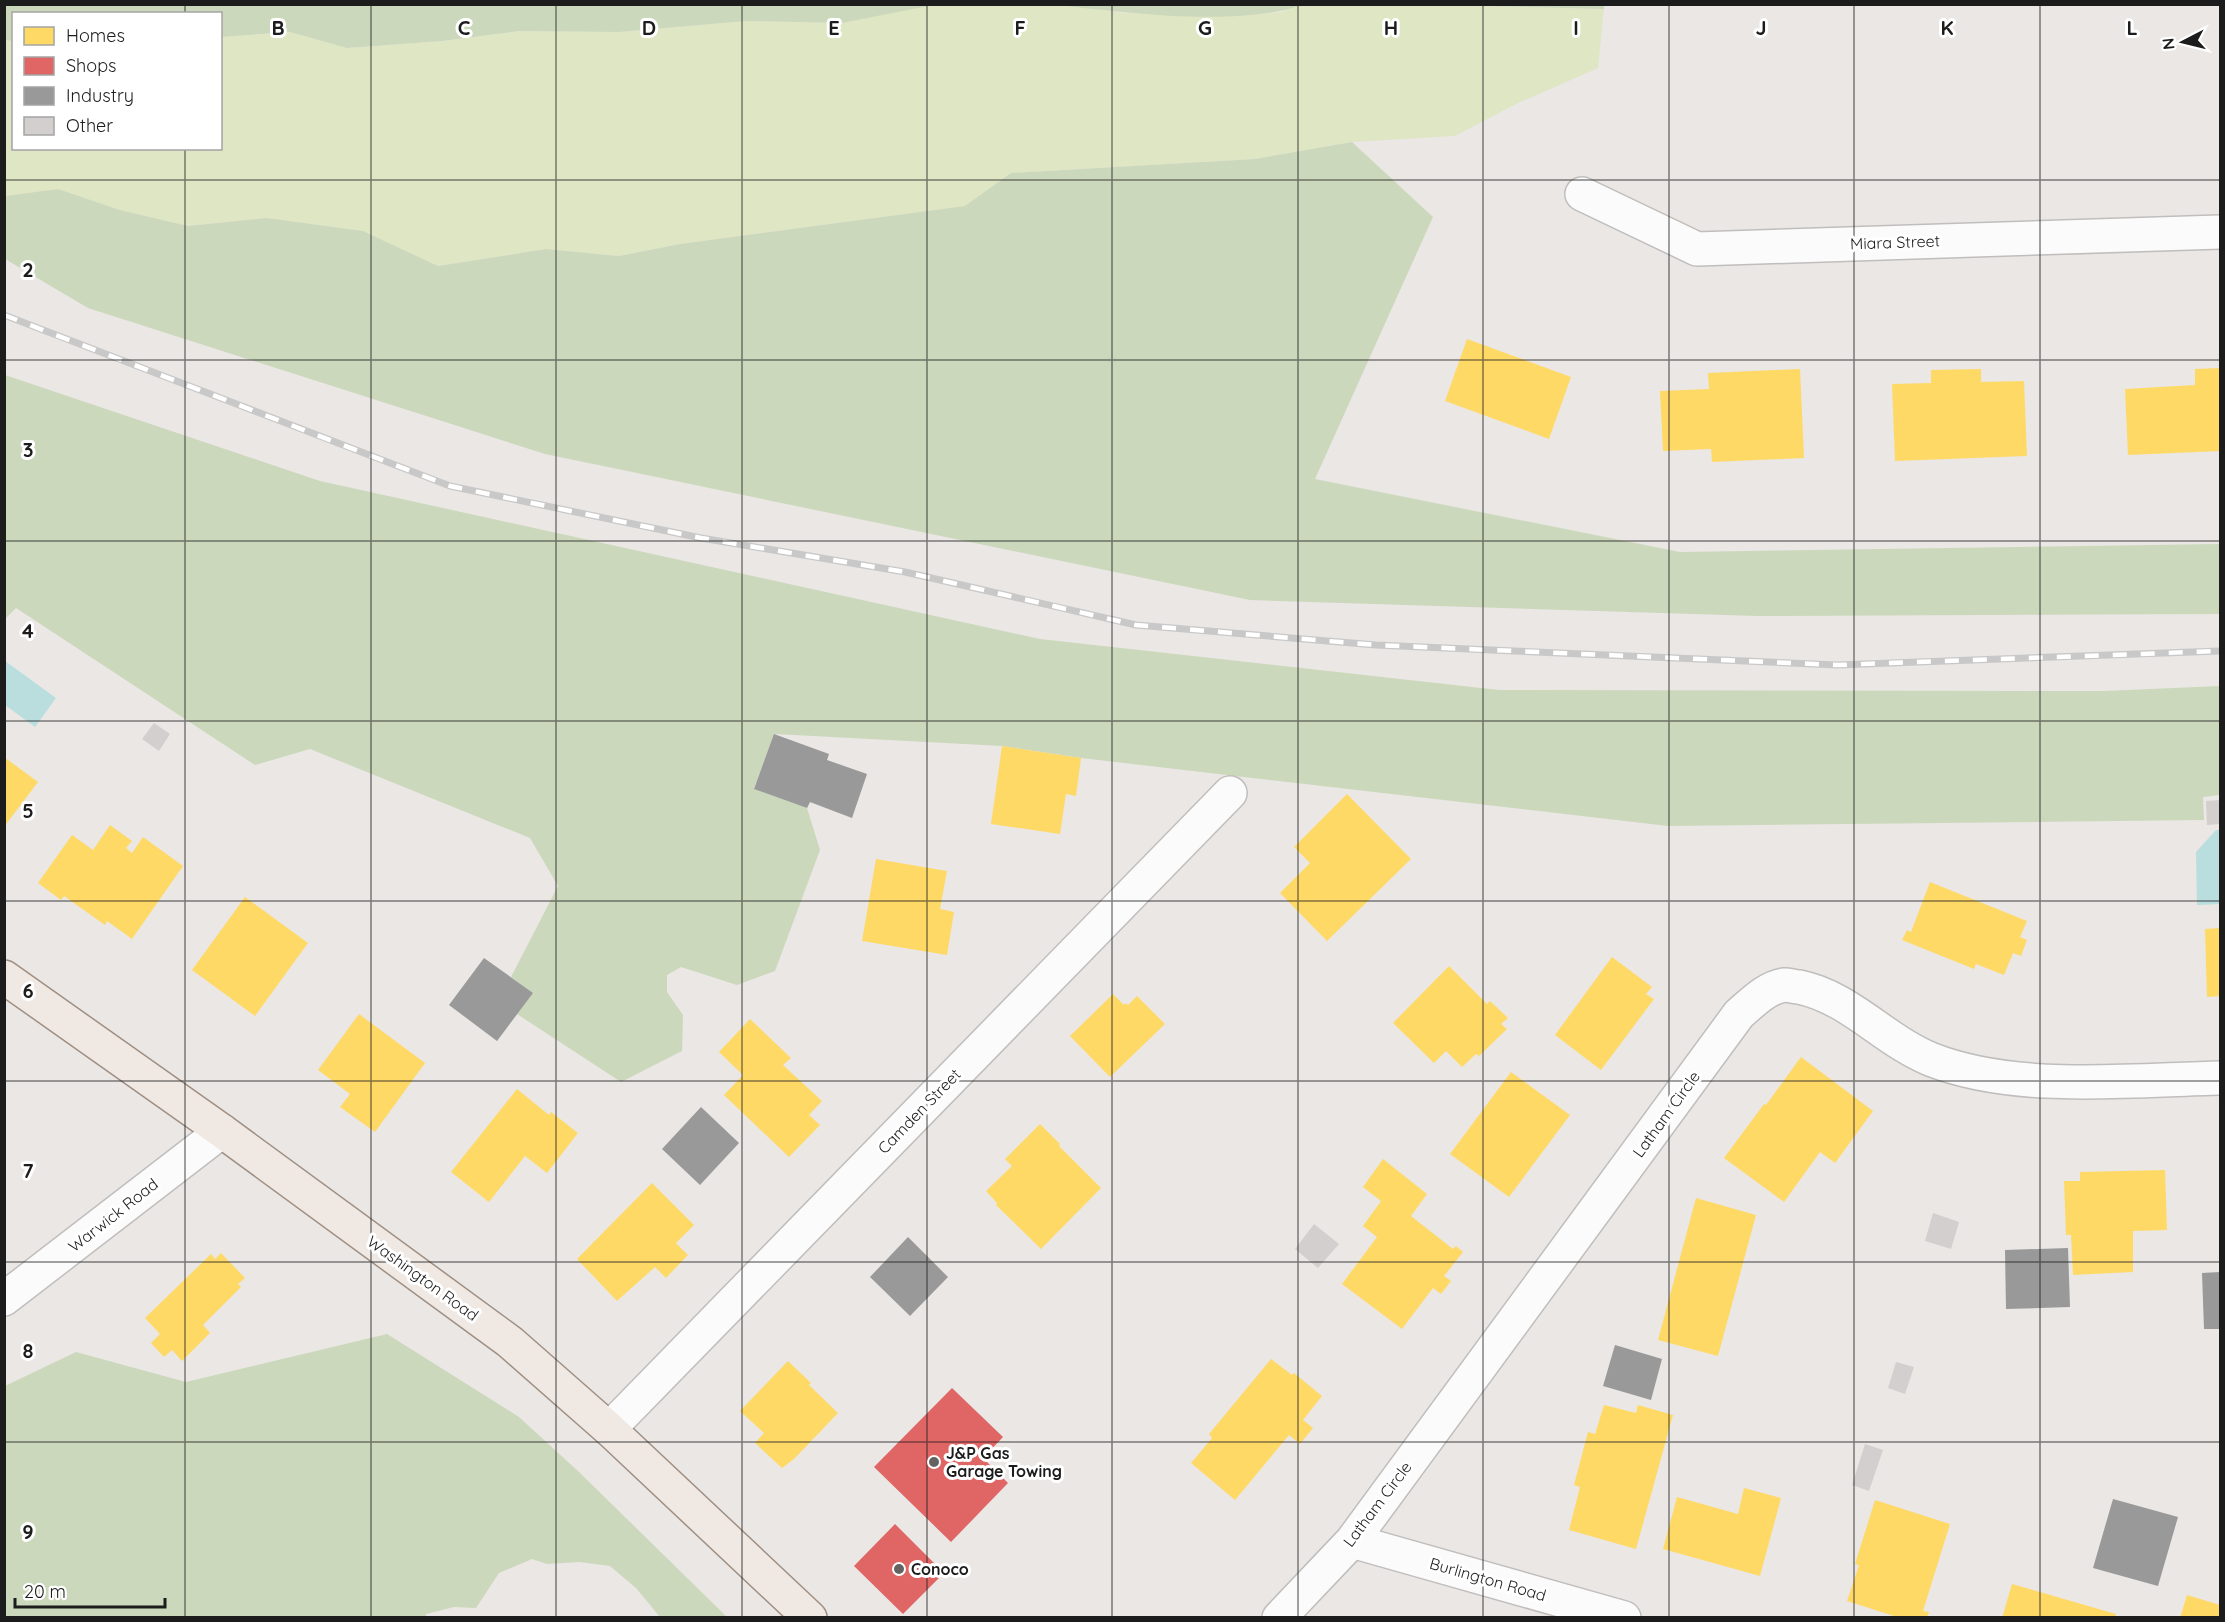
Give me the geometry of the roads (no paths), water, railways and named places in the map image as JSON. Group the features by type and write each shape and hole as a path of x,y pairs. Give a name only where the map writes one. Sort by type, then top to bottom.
{"main road":[{"name":"Washington Road","path":"4,977 222,1131 510,1342 609,1429 810,1617"}],"street":[{"name":"Miara Street","path":"1582,194 1697,249 2220,232"},
{"name":"Camden Street","path":"609,1429 1230,793"},
{"name":"Latham Circle","path":"1279,1617 1352,1540 1739,1014 1762,994 1785,985 1812,990 1835,1000 1895,1040 1929,1058 1962,1069 2061,1081 2220,1078"},
{"name":"Warwick Road","path":"4,1299 222,1131"},
{"name":"Burlington Road","path":"1352,1540 1624,1617"}],"water":[{"path":"5,661 56,698 35,727 5,705"},
{"path":"2216,830 2220,830 2220,904 2197,905 2196,852"}],"railway":[{"path":"4,315 450,486 701,538 905,572 1136,625 1376,645 1837,665 2220,651"}],"place":[{"name":"J&P Gas Garage Towing","path":"934,1462"},
{"name":"Conoco","path":"899,1569"}]}
